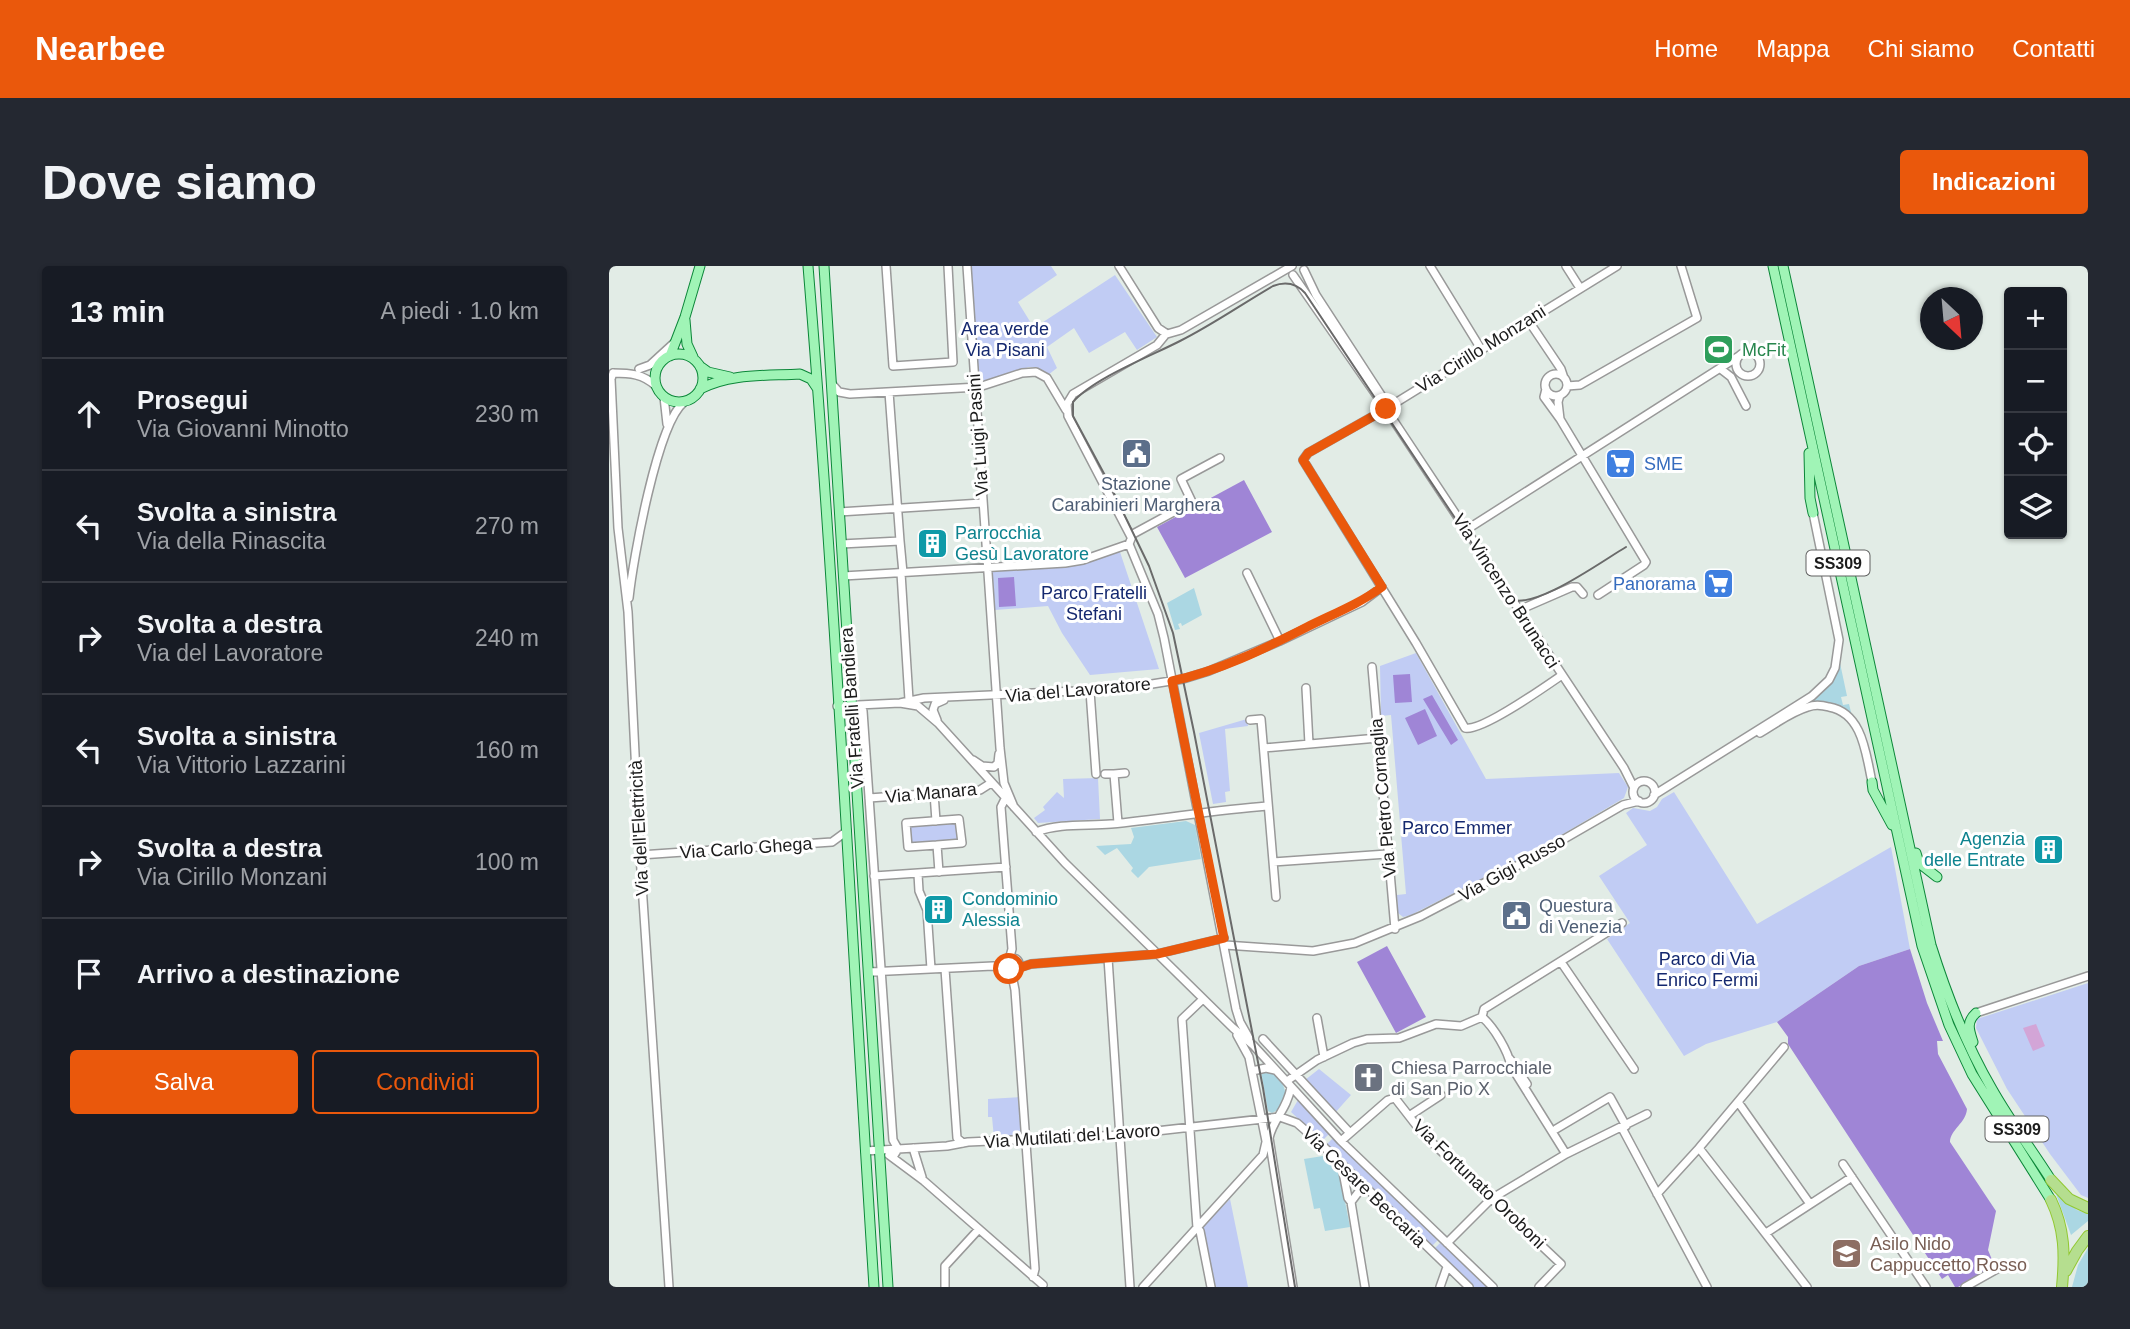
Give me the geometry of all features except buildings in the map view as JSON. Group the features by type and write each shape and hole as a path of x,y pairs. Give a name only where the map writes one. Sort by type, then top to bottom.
{"highway":[{"name":"SS309","path":"2051,1180 2069,1199 2088,1208"},
{"name":"SS309","path":"2051,1200 2064,1240 2063,1281"},
{"path":"2063,1281 2077,1251 2088,1236"}],"main road":[{"path":"670,356 700,266"},
{"name":"Via Fratelli Bandiera","path":"808,266 847,831 874,1287"},
{"name":"Via Fratelli Bandiera","path":"824,266 888,1287"},
{"name":"SS309","path":"1773,266 1901,831 1942,980 1960,1026 1985,1077 2051,1180"},
{"name":"SS309","path":"1783,266 1901,831 1922,946 1949,1025 1984,1095 2051,1200"},
{"path":"685,317 687,344 694,359 708,372 731,378"},
{"path":"694,359 678,354 670,356 659,365 655,378 656,386 664,397 684,402 713,382 731,378 800,374 816,366"},
{"path":"700,389 703,382 701,368"},
{"path":"800,374 811,379 818,390"},
{"path":"1809,430 1810,498 1813,513"},
{"path":"1872,782 1873,790 1901,831 1911,836 1917,861 1937,877"},
{"path":"1976,1013 1970,1018 1969,1032 1985,1077"}],"street":[{"path":"886,266 893,366 953,362 948,266"},
{"name":"Via Luigi Pasini","path":"967,266 996,696"},
{"path":"1119,266 1158,328 1166,334"},
{"path":"1430,266 1481,349"},
{"path":"1566,266 1580,288"},
{"name":"Via Cirillo Monzani","path":"1382,587 1308,472 1303,460 1308,453 1386,409 1617,266"},
{"path":"1598,595 1646,562 1545,398 1543,393 1546,380 1557,374 1566,382 1580,385 1697,318 1681,266"},
{"path":"1066,410 1068,400 1076,393 1157,345 1166,334 1181,330 1269,278 1292,270 1299,276 1304,268"},
{"name":"Via Vincenzo Brunacci","path":"1304,268 1312,289 1381,396 1386,409"},
{"name":"Via Vincenzo Brunacci","path":"1292,270 1627,772 1634,790"},
{"path":"1528,320 1561,369 1566,382 1565,391 1558,402 1559,419"},
{"path":"630,373 655,361 676,340"},
{"path":"1548,351 1551,376"},
{"path":"1466,530 1739,356 1750,351 1760,360 1756,373 1718,371"},
{"path":"1718,371 1731,377 1745,404 1741,373 1736,363 1739,356"},
{"path":"639,369 659,365"},
{"path":"611,372 630,373 647,379 656,386"},
{"name":"Via dell'Elettricità","path":"611,372 618,528 628,612 640,855 669,1287"},
{"path":"832,384 843,393 975,387 1026,372 1036,372 1047,378 1055,390 1131,538 1158,614 1203,812 1238,1017 1253,1045"},
{"path":"1735,386 1741,373"},
{"path":"1546,389 1552,395 1560,395"},
{"path":"1055,390 1065,396 1076,393"},
{"path":"889,392 899,509 909,699"},
{"path":"664,397 667,428"},
{"path":"628,612 634,568 652,484 667,428 674,411 684,402"},
{"path":"843,576 1083,560 1131,538 1192,502 1181,479 1220,458"},
{"path":"839,512 982,503"},
{"path":"1669,785 1642,781 1634,790 1639,802 1650,801 1669,785 1812,696 1829,680 1835,668 1839,640 1813,513"},
{"path":"841,544 901,541"},
{"path":"1247,573 1280,641"},
{"path":"1382,587 1465,728 1471,730 1500,715 1562,675"},
{"name":"Via del Lavoratore","path":"838,706 900,703 909,699 1090,691 1172,681 1209,671 1280,641 1361,602 1382,587"},
{"path":"1519,610 1574,587 1583,594"},
{"name":"Via Pietro Cornaglia","path":"1372,667 1387,854 1397,928"},
{"path":"995,687 983,697 993,704 997,712"},
{"path":"1306,688 1309,744"},
{"path":"1090,691 1095,774"},
{"path":"996,696 1004,783 1016,810"},
{"path":"938,723 933,710 935,704 948,699"},
{"path":"900,703 918,706 982,766 994,767 998,763 1000,748"},
{"path":"1740,742 1808,707 1833,707 1856,725 1872,782"},
{"name":"Via Fratelli Bandiera","path":"863,711 893,1140 898,1149"},
{"path":"1250,720 1261,719 1276,897"},
{"path":"1264,748 1378,738"},
{"path":"973,760 1036,832 1157,954 1253,1045"},
{"name":"Via Vincenzo Brunacci","path":"1627,772 1642,781"},
{"path":"1105,774 1125,773"},
{"path":"1114,774 1118,823"},
{"name":"Via Manara","path":"869,798 980,790 991,783"},
{"path":"1653,784 1654,795"},
{"name":"Via Gigi Russo","path":"1623,805 1634,790"},
{"path":"934,793 936,821"},
{"path":"1005,799 1001,807 1035,1269 1033,1276"},
{"name":"Via Gigi Russo","path":"1013,965 1157,954 1224,941 1320,951 1356,943 1397,928 1526,861 1623,805 1639,802"},
{"path":"1036,832 1051,827 1118,823 1267,806"},
{"path":"959,819 962,843 937,845 908,847 906,823 959,819"},
{"name":"Via Carlo Ghega","path":"640,855 832,842 847,831"},
{"path":"937,845 939,872"},
{"path":"1273,862 1387,854"},
{"path":"874,876 1006,867"},
{"path":"918,874 919,891 926,910 931,969"},
{"path":"1482,1017 1484,1009 1622,923"},
{"path":"1108,958 1130,1287"},
{"path":"1561,962 1634,1069"},
{"path":"868,972 1013,965"},
{"path":"865,1151 950,1146 960,1141 945,969"},
{"path":"1976,1013 2088,976"},
{"path":"1203,999 1182,1019 1197,1227 1211,1287"},
{"path":"1317,1017 1324,1056"},
{"path":"1293,1287 1270,1155 1269,1135 1288,1103 1289,1084 1297,1074 1324,1056 1363,1040 1399,1038 1431,1025 1441,1023 1461,1026 1482,1017"},
{"path":"1482,1017 1568,1153"},
{"path":"1233,1028 1247,1052 1270,1155"},
{"path":"1263,1039 1350,1133"},
{"name":"Via Cesare Beccaria","path":"1253,1045 1341,1141 1493,1287"},
{"path":"1657,1194 1784,1047"},
{"path":"1509,1059 1516,1065 1568,1153"},
{"path":"1252,1071 1268,1068 1278,1072"},
{"path":"1409,1116 1441,1095"},
{"path":"1556,1129 1610,1097 1704,1286"},
{"name":"Via Fortunato Oroboni","path":"1341,1141 1388,1100 1395,1098 1423,1134 1561,1264 1539,1287"},
{"path":"1738,1102 1810,1204"},
{"path":"1447,1243 1491,1199 1568,1153 1647,1114"},
{"name":"Via Cesare Beccaria","path":"1280,1117 1297,1123 1469,1287"},
{"name":"Via Mutilati del Lavoro","path":"960,1141 1121,1135 1280,1117"},
{"path":"1143,1287 1264,1153 1266,1142"},
{"path":"913,1148 916,1154 914,1170"},
{"path":"1699,1148 1807,1287"},
{"path":"893,1157 898,1149"},
{"path":"881,1150 914,1170 1044,1286"},
{"path":"1843,1164 1926,1287"},
{"path":"1342,1166 1351,1202 1365,1287"},
{"path":"1766,1233 1852,1177"},
{"path":"1351,1202 1363,1186"},
{"path":"946,1287 945,1266 979,1230"},
{"path":"1440,1287 1447,1267"},
{"path":"1965,1287 1999,1268"}],"shaded area":[{"path":"1244,480 1272,532 1185,578 1157,527"},
{"path":"1014,577 1016,606 999,607 998,578"},
{"path":"1194,588 1202,615 1182,626 1181,623 1178,624 1180,629 1175,630 1167,603"},
{"path":"1840,663 1847,696 1841,697 1843,705 1849,704 1852,716 1836,706 1807,703 1828,685"},
{"path":"1410,674 1412,702 1395,703 1393,675"},
{"path":"1432,695 1458,740 1451,745 1423,699"},
{"path":"1425,709 1437,736 1418,745 1405,718"},
{"path":"1186,821 1195,825 1201,859 1149,867 1138,878 1117,848 1105,855 1096,846 1131,844 1134,837 1131,828"},
{"path":"1387,946 1426,1017 1396,1033 1357,962"},
{"path":"1910,949 1927,1003 1943,1041 1937,1041 1938,1054 1967,1109 1950,1142 1996,1211 1988,1250 1995,1267 1958,1287 1955,1287 1948,1275 1942,1279 1788,1044 1788,1037 1777,1022 1859,966"},
{"path":"2036,1024 2045,1046 2033,1051 2023,1028"},
{"path":"1261,1071 1275,1073 1284,1089 1283,1104 1272,1113 1268,1111"},
{"path":"1323,1156 1339,1171 1350,1227 1325,1231 1320,1208 1314,1209 1304,1159"},
{"path":"2056,1194 2077,1210 2088,1214 2088,1221 2071,1235"},
{"path":"2088,1248 2088,1287 2072,1287 2078,1265"}],"green space":[{"name":"Area verde Via Pisani","path":"970,266 1051,266 1057,275 1018,302 1034,328 1115,275 1157,337 1137,350 1125,332 1089,353 1074,328 1047,347 1057,368 1048,375 1038,368 1029,367 976,383"},
{"name":"Parco Fratelli Stefani","path":"1120,552 1159,669 1090,675 1048,606 995,610 991,571 1081,564"},
{"name":"Parco Emmer","path":"1416,653 1486,779 1619,773 1628,787 1624,798 1524,857 1403,917 1398,913 1397,895 1406,894 1391,715 1381,716 1380,666"},
{"path":"1247,719 1248,726 1225,729 1230,791 1225,792 1226,802 1213,804 1199,733"},
{"path":"1098,778 1100,819 1038,823 1034,818 1045,810 1043,807 1057,792 1064,798 1063,779"},
{"name":"Parco di Via Enrico Fermi","path":"1674,792 1757,924 1891,847 1910,949 1859,966 1777,1022 1706,1044 1684,1056 1607,939 1630,923 1599,876 1647,845 1626,813 1633,808 1650,811"},
{"path":"957,823 959,840 910,844 909,826"},
{"path":"2088,983 2088,1198 2081,1195 2050,1154 2007,1089 1976,1028 1977,1019"},
{"path":"1319,1069 1351,1095 1334,1114 1305,1080"},
{"path":"1020,1097 1022,1137 994,1138 992,1117 988,1117 988,1099"},
{"path":"1298,1100 1330,1133 1322,1141 1291,1112"},
{"path":"1334,1137 1439,1239 1431,1247 1326,1145"},
{"path":"1230,1199 1248,1287 1214,1287 1202,1227"},
{"path":"1442,1241 1489,1287 1472,1287 1433,1250"}],"tram line":[{"path":"1295,1287 1263,1088 1173,633 1149,566 1073,416 1073,402 1108,376 1192,335 1273,286 1291,284 1305,293 1509,599 1520,601 1551,592 1626,547"}],"place":[{"name":"McFit","path":"1719,350"},
{"name":"Stazione Carabinieri Marghera","path":"1136,453"},
{"name":"SME","path":"1621,464"},
{"name":"Parrocchia Gesù Lavoratore","path":"932,543"},
{"name":"Panorama","path":"1719,584"},
{"name":"Agenzia delle Entrate","path":"2048,849"},
{"name":"Condominio Alessia","path":"939,909"},
{"name":"Questura di Venezia","path":"1516,916"},
{"name":"Chiesa Parrocchiale di San Pio X","path":"1368,1078"},
{"name":"Asilo Nido Cappuccetto Rosso","path":"1847,1254"}],"route":[{"path":"1009,969 1031,964 1157,954 1224,938 1172,681 1209,671 1280,641 1361,602 1382,587 1303,460 1308,453 1386,409"}]}
